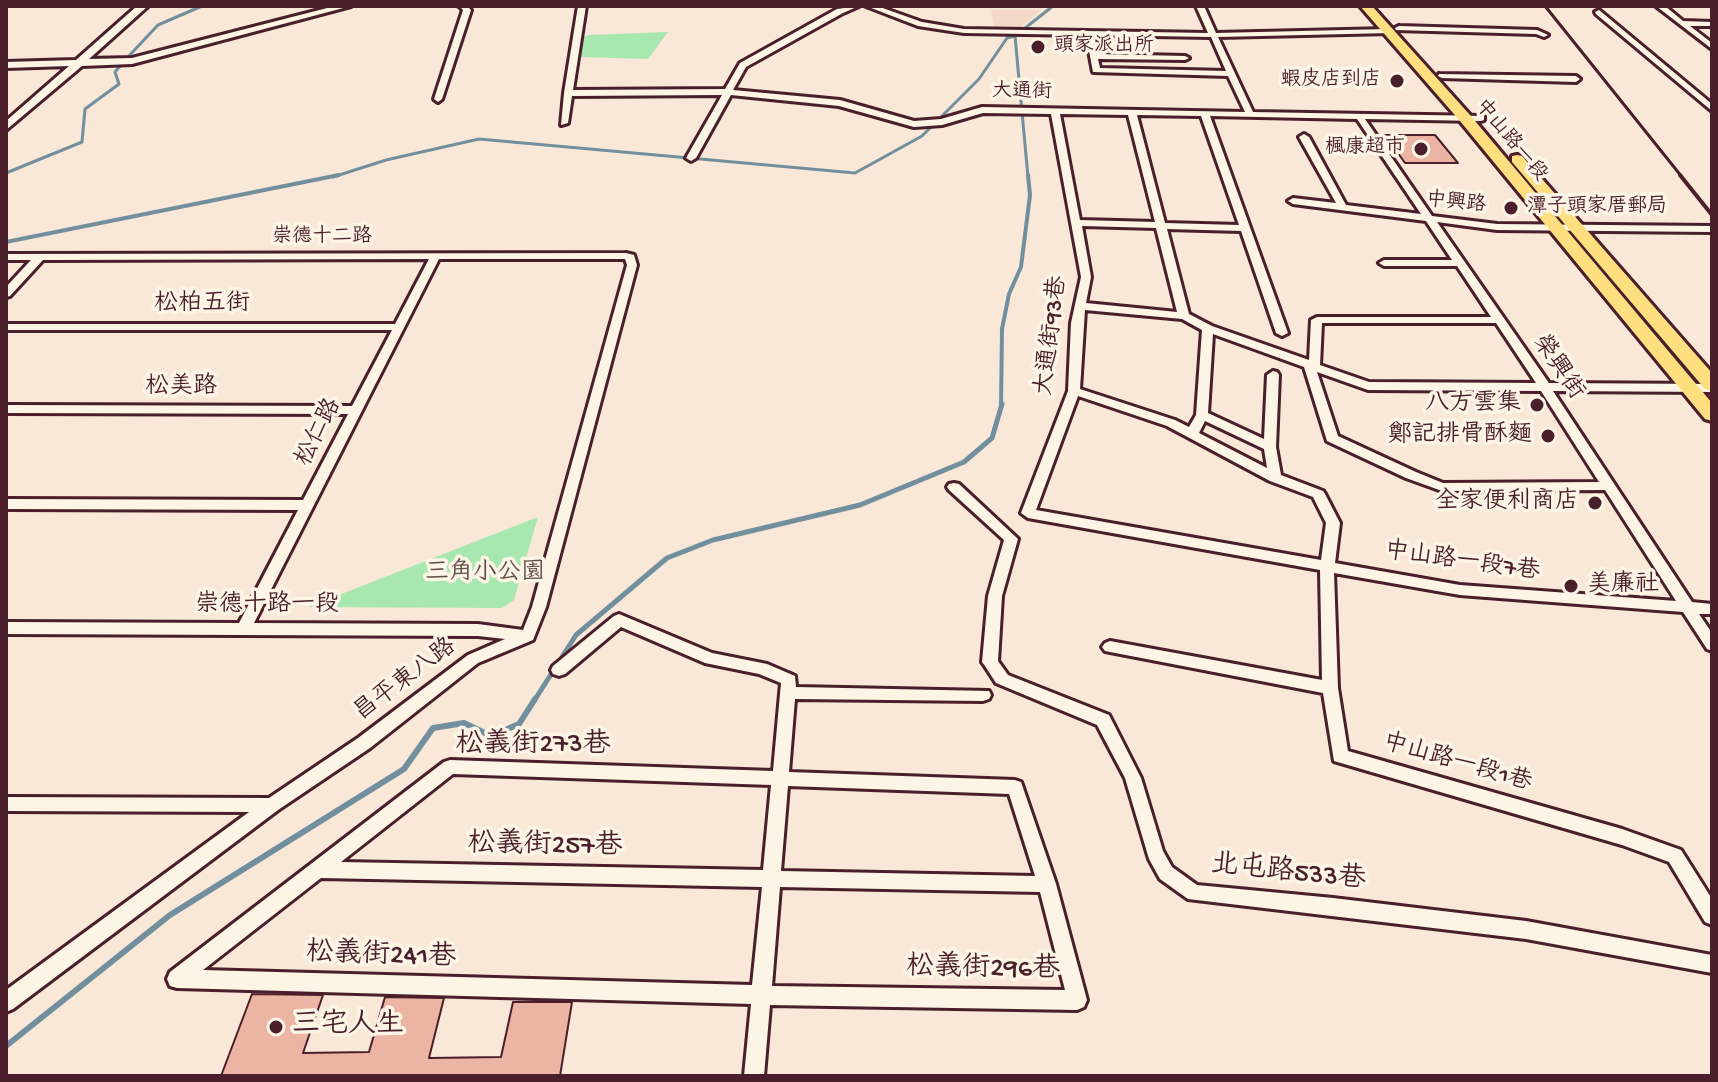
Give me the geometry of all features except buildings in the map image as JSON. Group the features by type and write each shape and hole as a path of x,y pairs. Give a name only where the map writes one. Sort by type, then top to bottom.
{"main road":[{"name":"中山路一段","path":"1366,6 1442,76 1555,228 1712,415"},
{"name":"中山路一段","path":"1379,6 1394,30 1577,228 1712,387"}],"street":[{"path":"6,127 131,6"},
{"path":"6,113 143,6"},
{"path":"6,65 132,61 346,6"},
{"path":"564,123 582,6"},
{"path":"691,158 743,65 840,11 855,6"},
{"path":"870,6 921,24 964,31 1215,35 1394,30 1537,32 1544,35"},
{"path":"1200,6 1251,116"},
{"path":"1660,6 1712,47"},
{"path":"438,99 465,8"},
{"path":"1599,12 1712,108"},
{"path":"1682,23 1712,24"},
{"path":"1089,33 1096,70 1233,74"},
{"path":"1093,56 1185,58"},
{"path":"1442,76 1576,79"},
{"name":"大通街","path":"568,93 728,92 840,103 903,123 937,123 973,111 1361,119 1473,118"},
{"name":"大通街93巷","path":"1028,513 1074,391 1080,306 1086,277 1055,112"},
{"path":"1132,114 1184,316"},
{"path":"1205,115 1282,333"},
{"name":"榮興街","path":"1361,119 1545,387 1712,645"},
{"path":"1304,137 1343,208"},
{"name":"中興路","path":"1293,201 1497,227 1712,229"},
{"path":"1075,223 1246,228"},
{"name":"松仁路","path":"243,630 436,256"},
{"name":"崇德十二路","path":"6,257 630,257 632,265 539,607 528,636"},
{"path":"6,294 40,257"},
{"path":"1384,263 1459,263"},
{"path":"1080,306 1184,316 1312,368 1368,386 1712,387"},
{"path":"1498,320 1317,320 1312,368 1332,438 1442,487 1607,486"},
{"name":"松柏五街","path":"6,327 399,327"},
{"path":"1192,434 1202,415 1208,328"},
{"path":"1273,375 1270,447 1275,478"},
{"name":"中山路一段1巷","path":"1074,391 1132,408 1192,434 1275,478 1318,494 1333,523 1327,567 1330,688 1340,756 1563,819 1675,856 1712,916"},
{"name":"松美路","path":"6,409 357,410"},
{"path":"1202,415 1270,447"},
{"name":"北屯路533巷","path":"954,487 1011,539 995,596 990,662 1002,679 1103,720 1133,778 1155,853 1166,873 1194,893 1333,906 1526,930 1712,964"},
{"path":"6,504 308,505"},
{"name":"中山路一段7巷","path":"1028,513 1460,590 1712,609"},
{"path":"559,670 619,620 710,659 761,668 789,680 754,1076"},
{"name":"崇德十路一段","path":"6,628 478,630 528,636"},
{"name":"昌平東八路","path":"6,1002 272,805 364,743 473,659 528,636"},
{"path":"1110,647 1330,688"},
{"path":"788,693 983,695"},
{"name":"松義街273巷","path":"317,870 450,767 1015,787"},
{"name":"松義街296巷","path":"761,995 1077,1000 1047,884 1015,787"},
{"path":"6,804 272,805"},
{"name":"松義街257巷","path":"317,870 1047,884"},
{"name":"松義街241巷","path":"317,870 177,979 761,995"}],"shaded area":[{"path":"991,10 1041,10 1018,29 994,29"}],"green space":[{"path":"668,32 648,59 581,57 584,37 589,35"},
{"name":"三角小公園","path":"538,517 514,600 502,608 308,607"}],"waterway":[{"path":"6,173 82,142 85,109 119,84 115,72 126,59 158,25 202,6"},
{"path":"1015,36 1053,6"},
{"path":"333,177 386,160 479,139 855,173 922,136 979,79 1007,38 1015,36"},
{"path":"1015,36 1028,177"},
{"path":"6,242 339,175"},
{"path":"1001,406 1002,329 1009,294 1021,267 1030,195 1028,175"},
{"path":"534,701 576,635 667,558 713,540 860,505 964,462 992,438 1002,404"},
{"path":"6,1046 170,915 404,769 433,728 464,723 491,736 519,724 535,699"}],"railway":[{"path":"1545,6 1682,177"},
{"path":"1680,175 1712,215"}],"place":[{"name":"頭家派出所","path":"1038,47"},
{"name":"蝦皮店到店","path":"1397,81"},
{"name":"楓康超市","path":"1421,149"},
{"name":"潭子頭家厝郵局","path":"1511,208"},
{"name":"八方雲集","path":"1537,405"},
{"name":"鄭記排骨酥麵","path":"1548,436"},
{"name":"全家便利商店","path":"1595,503"},
{"name":"美廉社","path":"1571,586"},
{"name":"三宅人生","path":"276,1027"}]}
